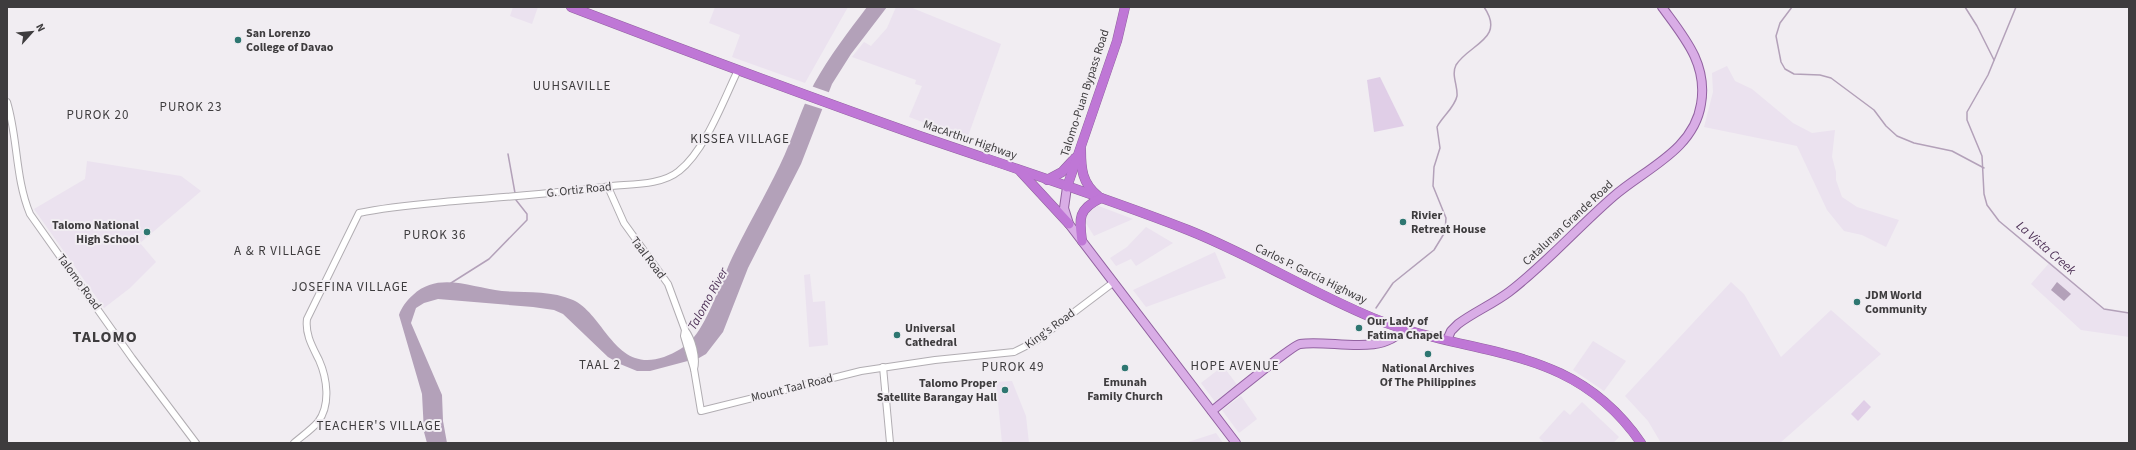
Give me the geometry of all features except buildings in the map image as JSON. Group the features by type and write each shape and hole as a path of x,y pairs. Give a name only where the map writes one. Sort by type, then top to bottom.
{"highway":[{"name":"MacArthur Highway","path":"571,7 738,70 1067,186"},
{"name":"Talomo-Puan Bypass Road","path":"1067,186 1117,41 1125,7"},
{"path":"1082,143 1084,179 1090,188 1100,198 1088,205 1082,214 1080,220 1082,241"},
{"path":"1047,180 1064,170 1078,154"},
{"path":"1017,169 1070,224"},
{"name":"Carlos P. Garcia Highway","path":"1067,186 1202,235 1359,312 1403,328 1525,359 1564,374 1604,401 1627,425 1641,443"}],"main road":[{"name":"Catalunan Grande Road","path":"1447,340 1451,331 1458,324 1509,293 1542,265 1612,197 1670,154 1692,128 1701,105 1703,87 1701,70 1689,44 1662,7"},
{"path":"1067,186 1064,208 1070,224 1236,443"},
{"path":"1212,411 1299,344 1376,343 1392,339 1403,328"}],"street":[{"name":"G. Ortiz Road","path":"294,443 317,423 325,404 326,378 307,333 307,319 359,212 393,207 608,187 661,180 681,170 689,162 712,124 738,70"},
{"name":"Talomo Road","path":"7,102 14,130 22,191 30,214 132,358 196,443"},
{"name":"Taal Road","path":"608,187 624,223 668,284 686,333 694,365 701,411"},
{"name":"King's Road","path":"883,367 935,360 1008,354 1019,350 1036,341 1114,282"},
{"name":"Mount Taal Road","path":"701,411 798,386 883,367"},
{"path":"883,367 890,443"}],"shaded area":[{"path":"513,7 538,7 532,24 510,16"},
{"path":"715,7 848,7 805,83 732,57 740,35 709,23"},
{"path":"867,7 887,7 851,54 832,84 801,164 748,268 723,332 706,354 699,358 650,371 637,371 608,357 563,314 554,310 438,299 424,303 416,308 411,323 442,395 443,421 447,443 427,443 424,432 422,394 399,315 406,302 411,297 423,288 445,282 502,291 538,292 556,295 573,300 584,307 622,350 634,357 647,360 664,357 680,349 694,337 705,320 744,233 785,154 814,84 832,54"},
{"path":"896,7 910,7 1001,44 967,139 909,117 922,86 915,84 916,80 852,57 864,42 871,46 887,28"},
{"path":"1727,66 1735,81 1752,89 1793,123 1812,133 1835,130 1832,157 1836,172 1836,180 1842,197 1857,207 1899,220 1886,247 1862,235 1844,231 1827,210 1797,146 1704,127 1713,92 1712,73"},
{"path":"1380,77 1404,126 1374,132 1367,80"},
{"path":"87,161 181,176 201,191 140,243 156,262 130,288 104,308 34,209 85,179"},
{"path":"1096,205 1133,219 1094,236 1084,220 1086,213"},
{"path":"1146,227 1173,243 1136,266 1131,259 1116,266 1110,258 1127,247"},
{"path":"1215,252 1226,278 1146,307 1133,290"},
{"path":"2050,262 2104,309 2129,313 2129,337 2081,330 2031,284"},
{"path":"810,274 813,302 825,301 828,345 809,347 804,275"},
{"path":"1731,282 1744,294 1781,357 1831,310 1881,354 1780,443 1661,443 1648,421 1625,396"},
{"path":"2057,282 2071,294 2064,301 2051,290"},
{"path":"1593,341 1626,361 1604,391 1573,370"},
{"path":"1223,366 1238,386 1216,403 1201,383"},
{"path":"1012,381 1026,416 1029,443 1002,443 996,382"},
{"path":"1241,396 1257,419 1239,433 1222,410"},
{"path":"1864,400 1871,407 1858,421 1851,414"},
{"path":"1582,402 1619,437 1613,443 1545,443 1539,438 1564,410 1570,415"},
{"path":"1216,433 1223,443 1185,443"}],"pier":[{"path":"811,86 831,93 825,110 803,103"}],"waterway":[{"path":"1376,308 1393,283 1434,250 1445,232 1446,218 1433,186 1434,167 1440,148 1437,127 1456,100 1457,92 1454,77 1456,65 1483,40 1491,27 1490,18 1484,7"},
{"path":"1792,7 1780,23 1776,36 1781,62 1785,69 1794,74 1820,75 1831,78 1874,110 1886,126 1897,136 1914,143 1952,151 1984,168"},
{"path":"1965,7 1977,26 1994,60"},
{"name":"La Vista Creek","path":"2016,7 1988,75 1967,112 1967,120 1982,156 1984,194 1987,205 1999,221 2104,309 2129,313"},
{"path":"508,154 515,193"},
{"path":"451,283 489,259 527,220 527,214 516,200"}],"place":[{"name":"San Lorenzo College of Davao","path":"238,40"},
{"name":"Rivier Retreat House","path":"1403,222"},
{"name":"Talomo National High School","path":"147,232"},
{"name":"JDM World Community","path":"1857,302"},
{"name":"Our Lady of Fatima Chapel","path":"1359,328"},
{"name":"Universal Cathedral","path":"897,335"},
{"name":"National Archives Of The Philippines","path":"1428,354"},
{"name":"Emunah Family Church","path":"1125,368"},
{"name":"Talomo Proper Satellite Barangay Hall","path":"1005,390"}],"district":[{"name":"UUHSAVILLE","path":"572,86"},
{"name":"PUROK 23","path":"191,107"},
{"name":"PUROK 20","path":"98,115"},
{"name":"KISSEA VILLAGE","path":"740,139"},
{"name":"PUROK 36","path":"435,235"},
{"name":"A & R VILLAGE","path":"278,251"},
{"name":"JOSEFINA VILLAGE","path":"350,287"},
{"name":"TALOMO","path":"105,337"},
{"name":"TAAL 2","path":"600,365"},
{"name":"HOPE AVENUE","path":"1235,366"},
{"name":"PUROK 49","path":"1013,367"},
{"name":"TEACHER'S VILLAGE","path":"379,426"}],"water label":[{"name":"Talomo River","path":"708,299"}]}
